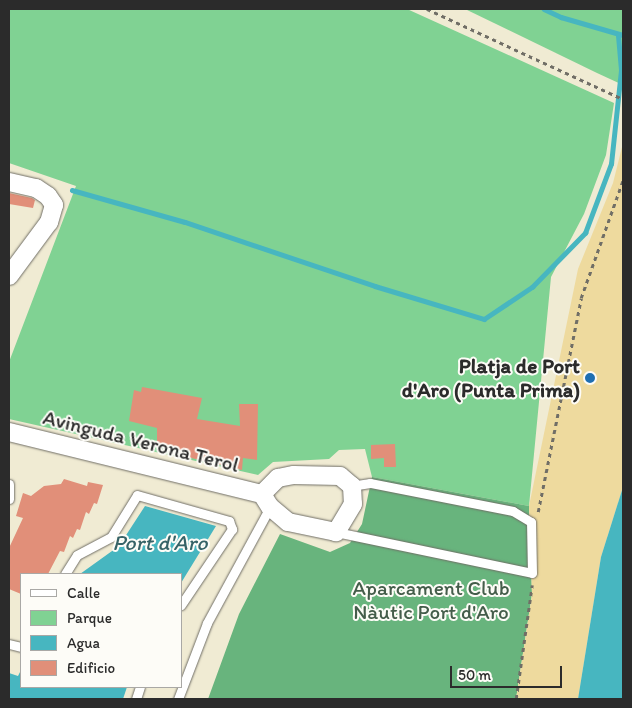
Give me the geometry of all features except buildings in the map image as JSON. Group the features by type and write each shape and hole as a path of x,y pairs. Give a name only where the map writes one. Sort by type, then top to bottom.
{"street":[{"path":"9,182 36,188 48,196 54,205 49,222 9,276"},
{"name":"Avinguda Verona Terol","path":"9,432 266,501"},
{"path":"294,475 340,476 352,486 353,504 336,532 288,522 266,501 278,478 294,475"}],"lane":[{"path":"336,532 532,573 531,522 513,511 370,483 352,486"},
{"path":"9,484 9,499"},
{"path":"66,573 77,555 111,537 137,495 229,521 232,528 182,603"},
{"path":"178,699 207,623 266,501"},
{"path":"9,644 20,650"}],"path":[{"path":"426,9 623,99"},
{"path":"537,516 581,298 623,180"},
{"path":"516,699 532,594 532,573"}],"green space":[{"path":"9,9 407,9 614,103 606,155 584,214 551,277 529,506 372,477 365,449 339,450 329,459 273,462 258,475 9,419 9,362 76,186 9,163"},
{"path":"465,9 623,9 623,85 597,73"},
{"name":"Aparcament Club Nàutic Port d'Aro","path":"372,477 529,506 532,594 516,699 208,699 239,614 280,534 330,552 350,543 362,524"}],"sand":[{"name":"Platja de Port d'Aro (Punta Prima)","path":"623,143 623,487 601,557 578,699 516,699 532,594 529,506 578,269 613,183"}],"water":[{"path":"623,487 623,699 578,699 601,557"},
{"name":"Port d'Aro","path":"145,506 216,526 182,581 182,573 81,573 119,546"},
{"path":"20,672 20,688 127,688 123,699 9,699 9,673 18,676"}],"waterway":[{"path":"544,9 561,17 623,35"},
{"path":"72,190 185,222 375,286 484,319 532,287 585,233 611,164 621,70 618,35"}],"place":[{"name":"Platja de Port d'Aro (Punta Prima)","path":"590,378"}]}
